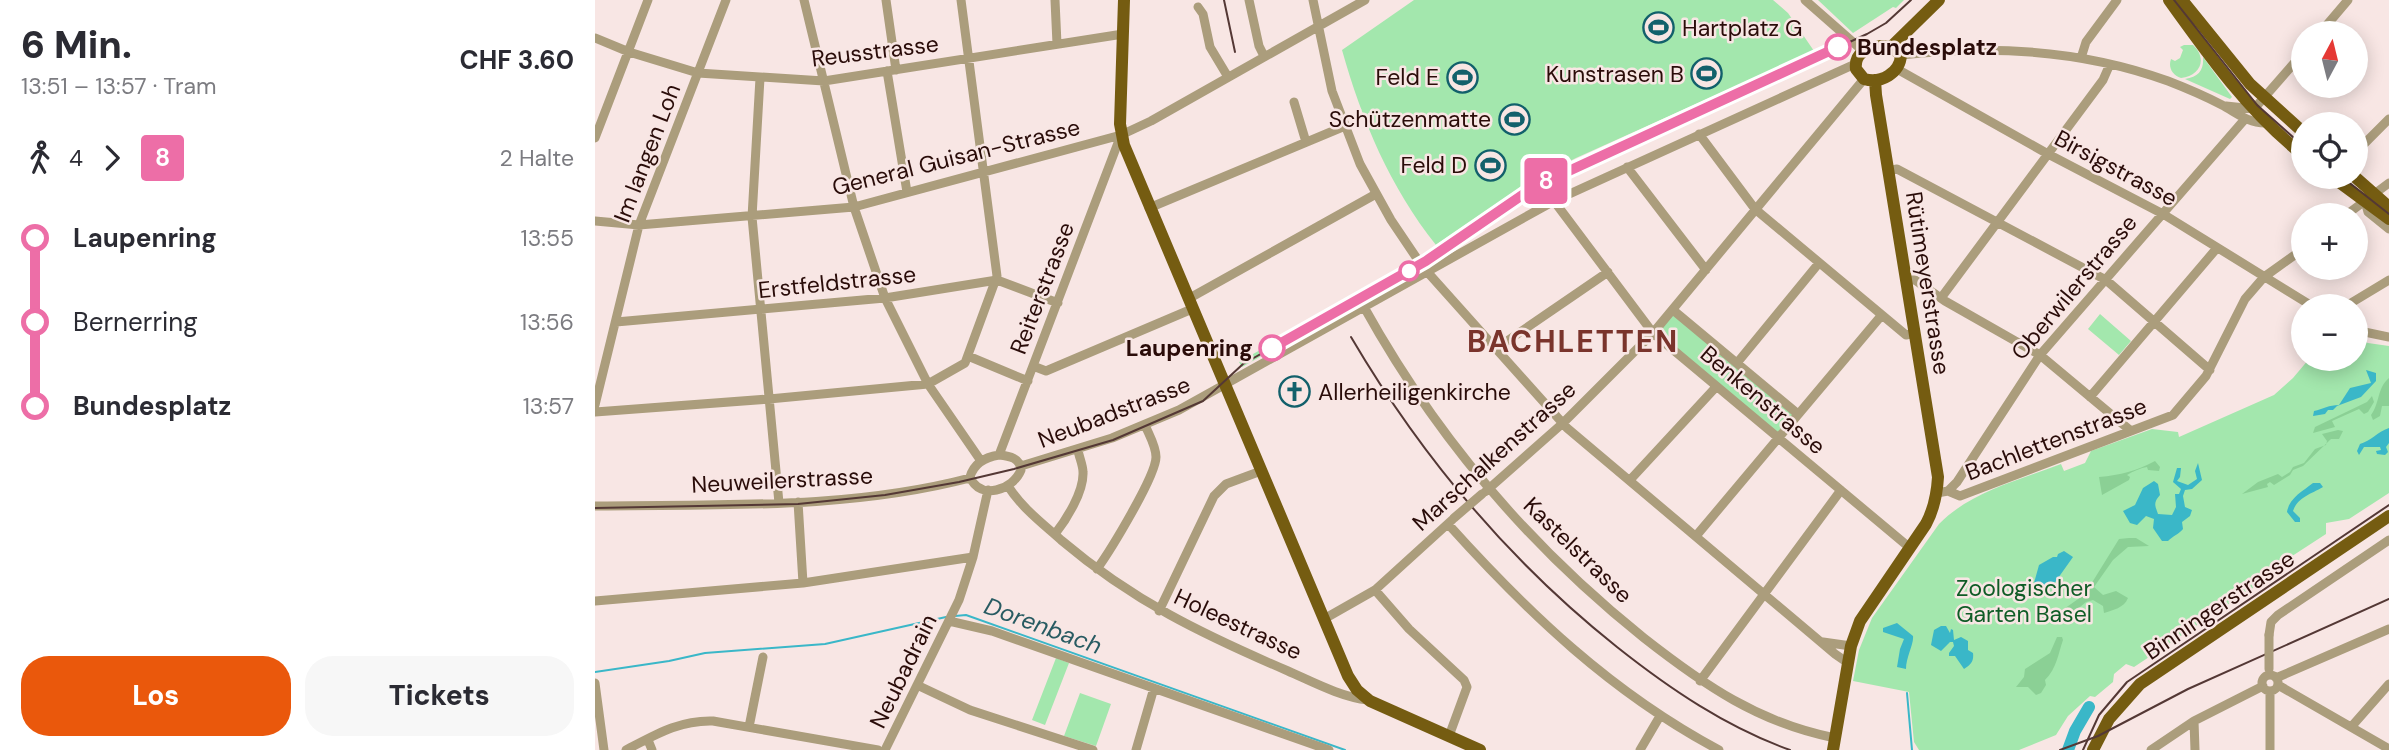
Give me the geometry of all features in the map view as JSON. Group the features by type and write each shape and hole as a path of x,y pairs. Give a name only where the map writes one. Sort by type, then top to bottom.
{"main road":[{"path":"1124,0 1121,135 1224,387 1348,676 1357,690 1370,701"},
{"path":"1896,51 1880,46 1863,51 1855,64 1857,73 1870,80 1897,69 1896,51 1938,0"},
{"path":"2169,0 2237,91 2249,114 2265,123 2291,145"},
{"path":"2182,0 2250,84 2291,122"},
{"name":"Rütimeyerstrasse","path":"1870,80 1888,171 1938,477 1943,492"},
{"path":"2354,189 2389,207"},
{"path":"2364,189 2389,219"},
{"name":"Oberwilerstrasse","path":"1834,744 1851,646 1865,613 1930,517 1943,492"},
{"name":"Binningerstrasse","path":"2094,750 2109,719 2140,684 2389,516"},
{"name":"Holeestrasse","path":"1370,701 1480,750"}],"street":[{"path":"595,138 648,0"},
{"name":"Im langen Loh","path":"595,405 639,225 726,0"},
{"path":"804,0 854,207 885,298 928,384 981,461"},
{"path":"887,0 892,71 907,192"},
{"path":"595,412 769,400 928,384 965,363 997,280 961,0"},
{"path":"1055,0 1057,44"},
{"path":"1249,0 1263,56"},
{"path":"1313,0 1332,91 1360,164 1391,220 1427,272 1563,423 1835,654 1849,663"},
{"name":"General Guisan-Strasse","path":"595,221 639,225 854,207 1121,135 1365,0"},
{"path":"1805,0 1863,51"},
{"path":"2081,58 2087,42 2117,0"},
{"path":"2330,21 2348,0"},
{"path":"1198,8 1203,14 1210,47 1228,77"},
{"name":"Reusstrasse","path":"595,38 698,74 824,81 1123,34"},
{"path":"1896,51 2039,52 2081,58 2168,81 2249,114"},
{"name":"Neubadstrasse","path":"1021,466 1078,450 1145,425 1224,387 1553,201 1855,64"},
{"path":"1941,298 2103,80 2110,64"},
{"name":"Oberwilerstrasse","path":"1943,492 1957,482 2040,355 2291,67"},
{"name":"Birsigstrasse","path":"1897,69 2163,214 2292,294"},
{"path":"760,78 752,216 779,503"},
{"name":"Marschalkenstrasse","path":"1324,619 1375,590 1563,423 1653,333 1755,209 1870,80"},
{"path":"1294,102 1306,142"},
{"path":"2368,140 2389,118"},
{"path":"1149,208 1345,126"},
{"path":"1699,134 1755,209 1881,316 1906,335 1915,333"},
{"name":"Reiterstrasse","path":"999,455 1121,135"},
{"path":"1627,167 1706,270"},
{"path":"1888,171 1897,169 2106,280 2210,370"},
{"path":"2363,203 2389,183"},
{"path":"1033,366 1047,370 1190,304 1377,194"},
{"path":"2370,198 2368,212 2389,229"},
{"name":"Benkenstrasse","path":"1553,201 1653,333 1910,548"},
{"path":"2090,397 2217,248"},
{"name":"Bachlettenstrasse","path":"1943,492 1960,496 2173,415 2210,370 2241,304 2264,277 2291,258"},
{"path":"1737,363 1819,263"},
{"path":"1497,348 1608,272"},
{"name":"Erstfeldstrasse","path":"616,322 885,298 997,280 1058,303"},
{"path":"1906,280 1915,280 2040,355 2131,430"},
{"path":"2366,294 2389,280"},
{"name":"Kastelstrasse","path":"1364,307 1423,403 1485,491 1579,583 1700,681 1760,715 1834,744"},
{"name":"Benkenstrasse","path":"1673,310 1798,414"},
{"path":"1696,536 1881,316"},
{"path":"2368,333 2389,337"},
{"path":"968,356 1028,381"},
{"path":"1630,480 1716,387"},
{"path":"1097,569 1116,544 1153,467 1155,450 1145,425"},
{"path":"1055,534 1070,513 1083,475 1078,450"},
{"path":"999,455 1014,458 1021,466 1018,476 1008,486 988,490 975,485 970,478 973,469 981,461 999,455"},
{"path":"1159,611 1214,496 1226,484 1261,471"},
{"name":"Neuweilerstrasse","path":"595,506 798,502 889,493 970,478"},
{"name":"Holeestrasse","path":"1008,486 1023,506 1097,569 1159,611 1182,624 1317,684 1370,701"},
{"path":"595,601 803,583 973,556 988,490"},
{"path":"1700,681 1841,490"},
{"path":"798,502 803,583"},
{"path":"1451,521 1495,576 1594,668 1660,716 1719,750"},
{"path":"2270,750 2271,622 2389,540"},
{"name":"Neubadrain","path":"885,750 955,610 973,556"},
{"path":"1375,590 1409,629 1464,680 1467,687 1449,736"},
{"path":"949,621 992,631 1329,750"},
{"path":"2151,750 2194,721 2271,681 2389,629"},
{"path":"1823,642 1851,646"},
{"path":"749,727 763,657"},
{"path":"2271,681 2388,749"},
{"path":"595,683 604,750"},
{"path":"2352,726 2389,684"},
{"path":"917,685 970,710 1093,750"},
{"path":"1136,750 1154,688"},
{"path":"1640,750 1660,716"},
{"path":"625,750 679,724 695,721 749,727 877,750"},
{"path":"2194,721 2195,750"},
{"path":"648,740 652,750"}],"green space":[{"name":"Schützenmatte","path":"1414,0 1773,0 1788,13 1814,51 1576,158 1527,183 1436,245 1391,177 1368,128 1342,50"},
{"path":"1818,0 1904,0 1896,8 1893,7 1853,33"},
{"path":"2193,45 2198,50 2201,61 2193,74 2181,78 2173,73 2170,62 2171,59 2175,61 2180,58 2183,50 2180,47"},
{"path":"2203,57 2232,97 2230,99 2185,79 2200,72"},
{"path":"1409,265 1413,270 1242,367 1239,362"},
{"path":"1676,309 1799,412 1779,437 1655,334"},
{"path":"2100,314 2131,341 2119,355 2088,329"},
{"name":"Zoologischer Garten Basel","path":"2368,343 2389,346 2389,493 2349,519 2326,523 2326,534 2266,573 2256,586 2134,667 2126,664 2114,674 2113,682 2095,697 2090,696 2068,716 2056,735 2019,750 1919,750 1914,742 1909,692 1853,681 1859,650 1872,618 1939,524 1965,503 1996,488 2061,464 2064,471 2085,463 2091,451 2152,429 2178,432 2179,437 2274,395 2299,371 2368,371"},
{"path":"2389,378 2389,406 2382,406 2380,416 2373,420 2371,415 2382,386"},
{"path":"2372,396 2374,402 2368,412 2364,414 2359,409 2332,421 2335,427 2313,433 2315,427 2367,402"},
{"path":"2343,431 2339,439 2331,439 2326,443 2322,434"},
{"path":"2324,446 2303,466 2293,470 2274,485 2270,482 2268,487 2242,494 2258,482 2278,474 2282,477 2293,467 2304,463 2315,449"},
{"path":"2155,461 2160,467 2159,471 2148,470 2147,467 2134,471 2127,475 2129,480 2102,495 2099,477 2128,472"},
{"path":"2136,538 2149,546 2128,547 2113,560 2094,587 2103,595 2116,591 2128,598 2124,604 2104,613 2103,606 2093,600 2086,602 2062,622 2061,611 2081,597 2089,596 2088,589 2119,539"},
{"path":"2057,637 2062,637 2063,640 2055,666 2045,680 2046,685 2041,693 2036,695 2028,687 2016,687 2024,677 2025,669 2050,653"},
{"path":"1056,658 1069,663 1045,725 1032,720"},
{"path":"1080,693 1111,704 1096,746 1064,736"}],"water":[{"path":"2366,371 2376,373 2376,381 2361,397 2328,410 2325,414 2313,416 2314,411 2339,405 2350,388 2371,383"},
{"path":"2389,428 2389,443 2386,447 2388,452 2385,455 2377,454 2376,451 2381,450 2380,447 2364,447 2359,455 2357,451 2360,444"},
{"path":"2198,463 2202,480 2192,489 2185,490 2185,507 2192,510 2190,516 2182,522 2181,531 2168,541 2162,541 2153,528 2154,519 2146,516 2137,525 2130,523 2123,511 2135,505 2143,488 2154,481 2158,484 2160,495 2155,504 2158,514 2172,515 2176,507 2175,494 2179,494 2181,489 2173,482 2177,468 2181,468 2177,481 2188,485 2197,479 2195,471"},
{"path":"2313,483 2320,483 2323,487 2298,502 2293,511 2300,518 2300,522 2295,522 2287,512 2288,507 2297,495"},
{"path":"2064,551 2073,557 2051,588 2047,590 2034,583 2039,565"},
{"path":"1897,623 1913,636 1906,669 1897,667 1904,639 1883,632 1883,628"},
{"path":"1946,626 1950,633 1951,629 1953,630 1954,640 1961,637 1968,641 1968,650 1973,653 1973,658 1964,669 1955,656 1949,656 1953,642 1941,651 1931,645 1934,630"}],"waterway":[{"name":"Dorenbach","path":"955,616 966,615 1345,750"},
{"name":"Dorenbach","path":"595,672 705,653 825,644 946,617"},
{"path":"1907,693 1912,750"},
{"path":"2068,750 2089,707"}],"tram line":[{"path":"595,508 798,504 885,495 1014,469 1113,440 1203,401 1243,364 1426,261 1534,187 1867,34 1886,23 1911,0"},
{"path":"2174,0 2257,105 2291,135"},
{"name":"8","path":"1272,348 1426,261 1534,187 1838,47"},
{"path":"2357,189 2389,214"},
{"path":"2083,750 2099,715 2127,682 2389,505"}],"railway":[{"path":"1224,0 1235,52"},
{"path":"1351,337 1378,381 1437,465 1504,542 1577,614 1678,692 1743,730 1790,750"},
{"path":"2060,750 2098,736 2188,689 2389,599"}],"place":[{"name":"Hartplatz G","path":"1659,28"},
{"name":"Bundesplatz","path":"1838,47"},
{"name":"Kunstrasen B","path":"1707,74"},
{"name":"Feld E","path":"1462,77"},
{"name":"Schützenmatte","path":"1514,119"},
{"name":"Feld D","path":"1490,165"},
{"name":"Laupenring","path":"1272,348"},
{"name":"Allerheiligenkirche","path":"1295,392"}],"district":[{"name":"BACHLETTEN","path":"1573,342"}]}
